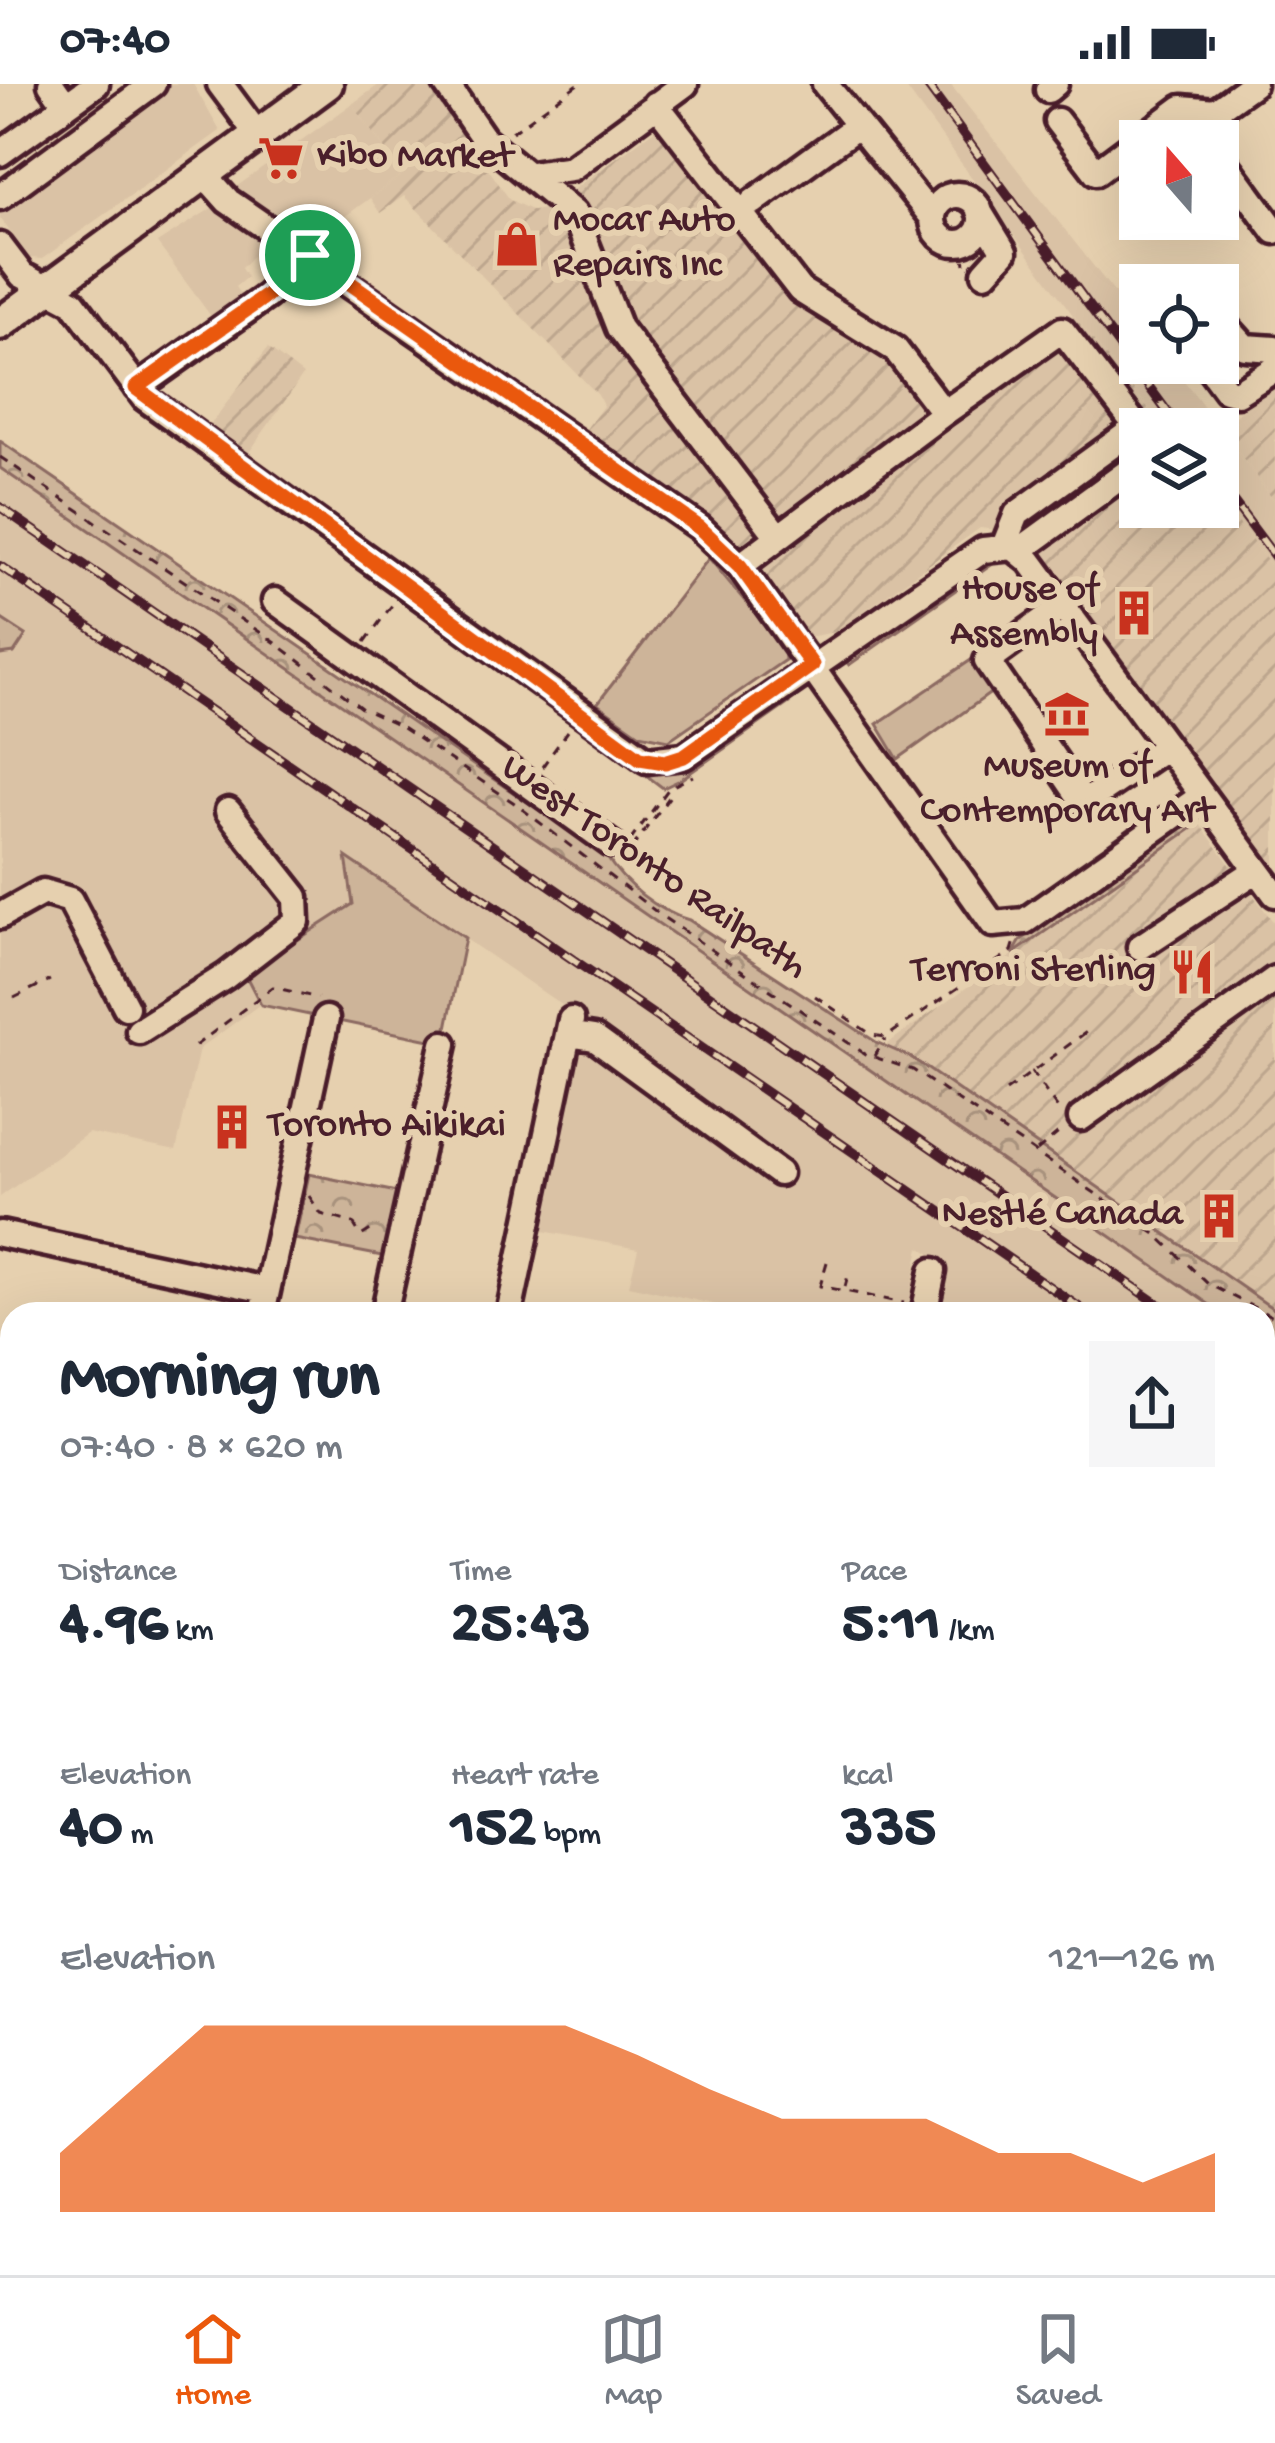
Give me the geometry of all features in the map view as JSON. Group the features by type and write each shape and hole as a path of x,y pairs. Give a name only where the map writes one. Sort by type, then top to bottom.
{"main road":[{"path":"0,324 327,84"}],"street":[{"path":"0,153 58,94 96,84"},
{"path":"0,197 153,84"},
{"path":"220,84 257,134"},
{"path":"446,84 484,139 574,213 619,328 777,535"},
{"path":"531,174 571,168 686,84"},
{"path":"825,84 933,218 942,237 962,242 980,226 980,211"},
{"path":"1057,121 1096,172 1182,108 1215,110 1253,84"},
{"path":"656,104 800,290 895,349 944,413"},
{"path":"1212,120 1215,110"},
{"path":"753,202 856,127"},
{"path":"205,174 228,201 637,481 740,566 993,924 1025,922 1202,796"},
{"path":"1239,182 1275,231"},
{"path":"933,218 939,203 953,196 969,198 1004,252 979,270"},
{"path":"136,388 266,296 327,225"},
{"path":"0,246 22,275 74,302 136,388 640,758 665,762 684,756 983,550 1012,548 1119,477"},
{"path":"740,566 1062,330 1137,427 1017,514 1012,548 1063,606 1275,894"},
{"path":"1239,340 1245,347 1275,349"},
{"path":"1222,384 1226,390 1247,389 1275,369"},
{"path":"275,601 619,849"},
{"path":"1063,606 987,661 1084,803 1166,747"},
{"path":"139,1031 226,976 296,921 296,897 228,811"},
{"path":"1140,947 1257,870"},
{"path":"0,916 44,892 70,900 126,1007"},
{"path":"1069,1114 1275,979"},
{"path":"0,1234 264,1302 320,1018"},
{"path":"512,1302 569,1027 594,1037 779,1173"},
{"path":"387,1302 444,1044"},
{"path":"926,1302 932,1271"}],"path":[{"path":"506,136 578,84"},
{"path":"962,242 962,260 979,270"},
{"name":"West Toronto Railpath","path":"0,458 276,644 361,708 401,727 513,802 607,878 873,1058 913,1070 1036,1152 1157,1235 1208,1284 1243,1302"},
{"path":"354,658 397,599"},
{"path":"529,785 572,724"},
{"path":"607,878 619,849 669,788 703,769"},
{"path":"607,878 670,796"},
{"path":"873,1058 886,1037 1012,950 1015,940"},
{"path":"14,998 50,980"},
{"path":"195,1046 273,987 319,998 320,1018"},
{"path":"815,996 862,1029 886,1037"},
{"path":"1006,1091 1088,1030"},
{"path":"1031,1071 1069,1114 1068,1125 1036,1152"},
{"path":"1051,1120 1069,1114"},
{"path":"303,1192 321,1214 352,1223 362,1236 372,1229"},
{"path":"827,1262 818,1282 899,1302"},
{"path":"844,1291 849,1272"}],"shaded area":[{"path":"156,84 193,84 220,131 42,259 30,258 0,218 0,197"},
{"path":"380,84 429,84 510,200 533,211 548,208 676,114 783,255 947,403 1073,315 1119,372 1119,384 1129,384 1148,408 1119,408 1119,528 1239,528 1239,524 1275,571 1275,870 1040,552 1013,532 980,528 835,632 808,637 762,572 713,526 586,429 603,406 598,395 404,196 380,213 370,198 403,174 352,104"},
{"path":"903,84 950,84 1119,298 1119,372"},
{"path":"352,104 403,174 314,239 236,192 236,187"},
{"path":"212,208 265,243 241,268 247,277 235,287 247,303 216,323 157,243"},
{"path":"268,348 303,375 248,454 210,425"},
{"path":"1129,384 1186,384 1205,408 1148,408"},
{"path":"1275,387 1275,502 1239,454 1239,413"},
{"path":"1239,454 1275,502 1275,571 1239,524"},
{"path":"0,468 1206,1302 937,1302 945,1263 920,1247 909,1302 703,1302 629,1285 638,1249 538,1230 581,1018 347,858 353,904 245,973 263,1002 199,1049 176,1151 88,1133 0,1197"},
{"path":"1199,823 1275,924 1275,1302 1263,1302 912,1058 884,1046"}],"green space":[{"path":"0,441 606,856 653,903 689,920 876,1042 912,1058 1263,1302 1206,1302 0,468"},
{"path":"709,558 784,648 785,660 669,740 640,734 597,704"},
{"path":"997,561 849,665 842,657 975,563"},
{"path":"0,618 26,635 14,653 0,655"},
{"path":"974,658 992,692 898,759 877,724"},
{"path":"786,697 789,703 663,788 630,763 651,769 693,762 733,739"},
{"path":"1194,819 1198,824 1013,954 1021,940"},
{"path":"346,857 465,938 444,1043 261,1005 245,974 353,904"},
{"path":"309,1174 406,1194 392,1258 295,1239"}],"railway":[{"path":"926,84 1165,408"},
{"path":"0,507 1156,1302"},
{"path":"1239,509 1275,557"},
{"path":"0,566 1072,1302"}],"place":[{"name":"Kibo Market","path":"281,158"},
{"name":"Mocar Auto Repairs Inc","path":"517,244"},
{"name":"House of Assembly","path":"1134,613"},
{"name":"Museum of Contemporary Art","path":"1067,714"},
{"name":"Terroni Sterling","path":"1192,972"},
{"name":"Toronto Aikikai","path":"232,1127"},
{"name":"Nestlé Canada","path":"1219,1216"}],"route":[{"path":"310,255 700,528 740,566 812,665 684,756 665,762 640,758 172,420 136,388 266,296 305,265 310,255"}]}
